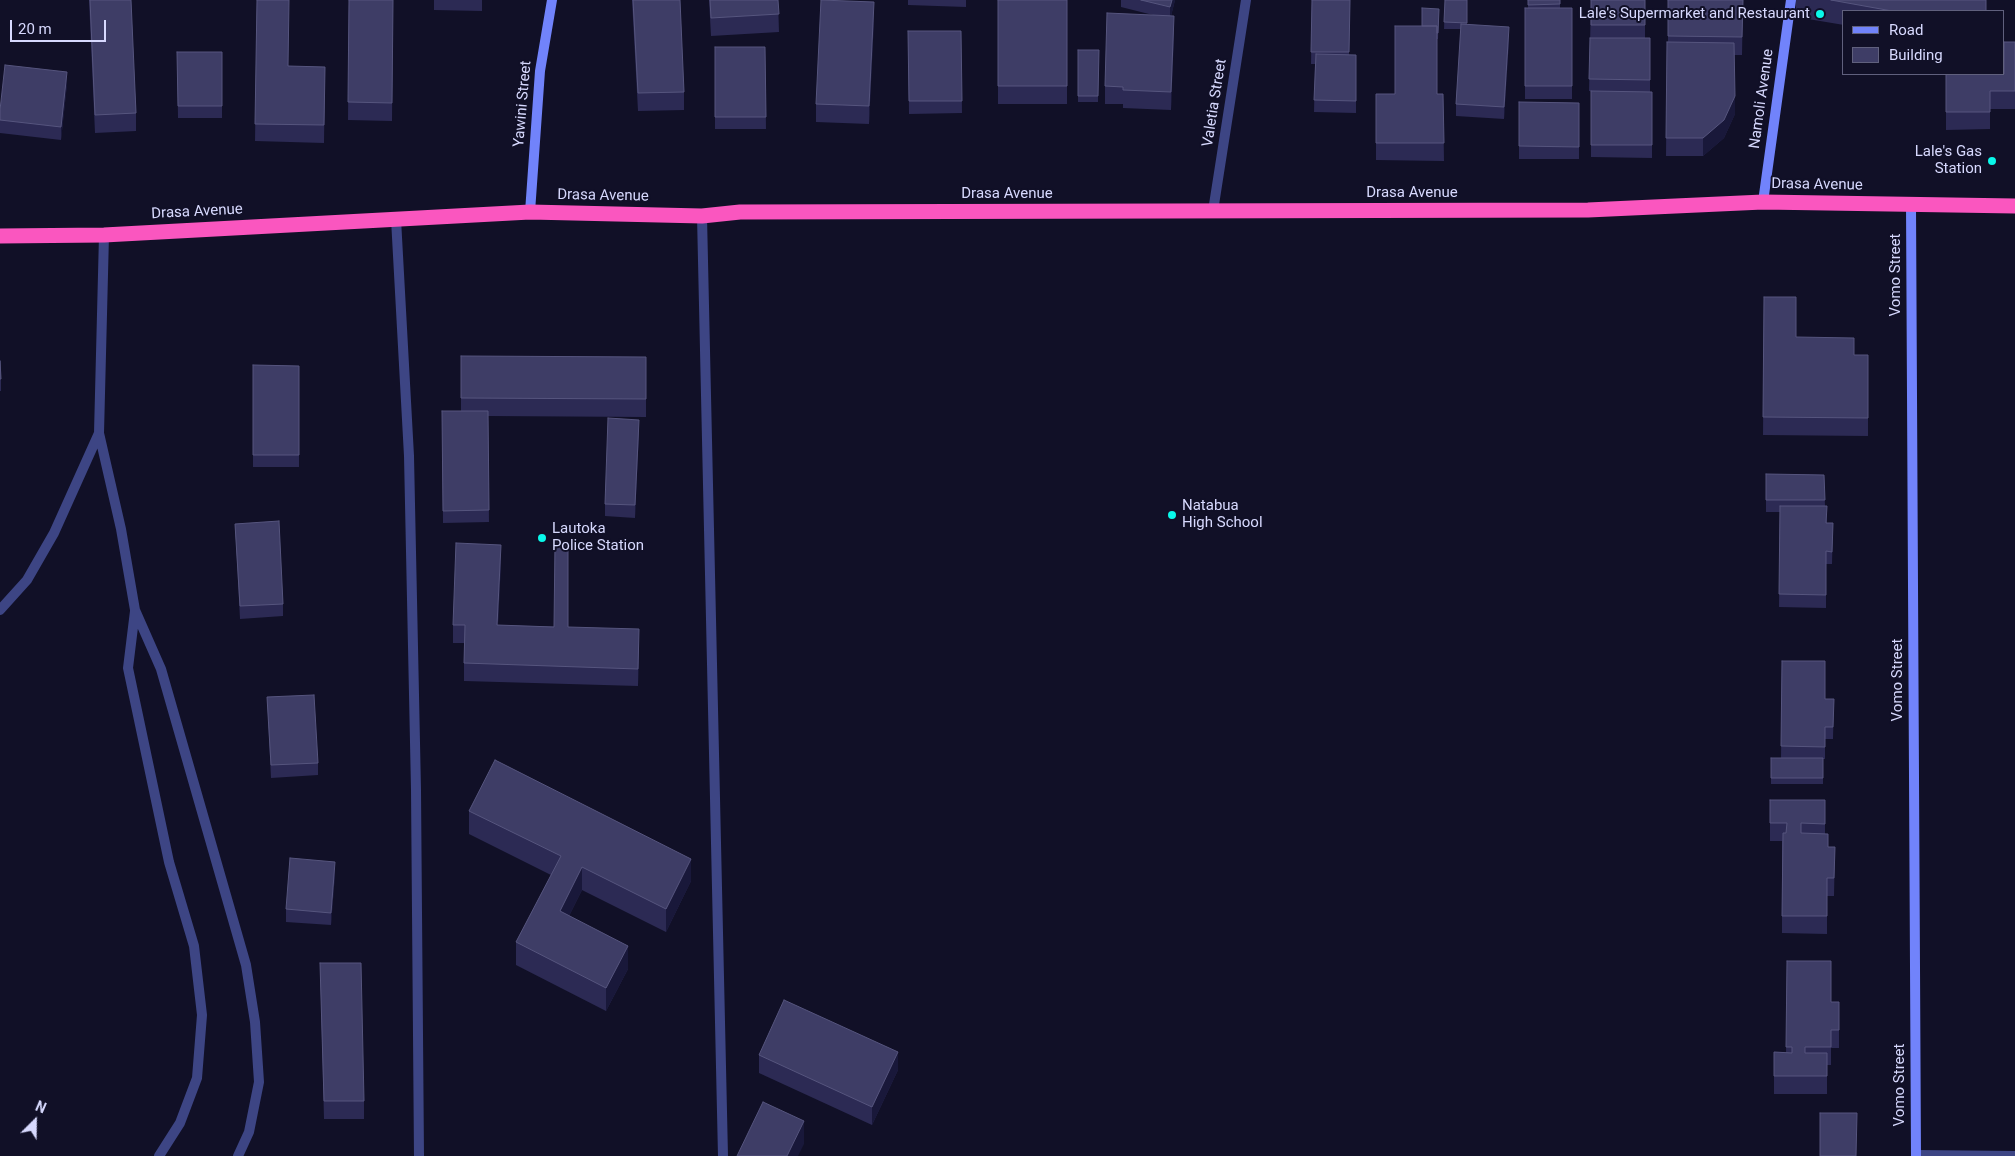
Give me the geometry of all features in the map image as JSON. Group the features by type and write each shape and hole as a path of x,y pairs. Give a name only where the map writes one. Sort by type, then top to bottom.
{"highway":[{"name":"Drasa Avenue","path":"0,236 104,235 530,212 702,216 750,212 1588,210 1763,202 2015,206"}],"main road":[{"name":"Yawini Street","path":"530,212 540,71 552,0"},
{"name":"Namoli Avenue","path":"1763,202 1791,0"},
{"name":"Vomo Street","path":"1911,205 1916,1156"}],"street":[{"name":"Valetia Street","path":"1213,211 1246,0"},
{"path":"702,216 723,1156"},
{"path":"396,219 409,466 416,790 419,1156"},
{"path":"104,235 99,433 121,529 135,610 161,669 246,965 255,1022 259,1082 249,1132 238,1156"},
{"path":"0,610 26,580 54,533 99,433"},
{"path":"135,610 128,668 169,862 194,946 202,1016 197,1078 180,1124 159,1156"},
{"path":"1916,1156 2015,1156"}],"building":[{"path":"90,0 131,0 136,113 95,115"},
{"path":"257,0 289,0 288,66 325,67 324,125 255,124"},
{"path":"349,0 393,0 392,103 348,102"},
{"path":"633,0 680,0 684,92 638,93"},
{"path":"710,0 778,0 779,14 711,18"},
{"path":"821,0 874,2 869,106 816,104"},
{"path":"998,0 1067,0 1067,86 998,86"},
{"path":"1141,0 1172,0 1170,7"},
{"path":"1312,0 1350,0 1349,52 1311,52"},
{"path":"1445,0 1467,0 1467,23 1444,22"},
{"path":"1528,0 1560,0 1560,4 1528,5"},
{"path":"1591,0 1645,0 1645,25 1591,25"},
{"path":"1668,0 1743,0 1742,37 1668,36"},
{"path":"1831,0 1986,0 1986,10 1886,10"},
{"path":"1422,8 1439,9 1438,33 1437,26 1422,26"},
{"path":"1525,8 1572,8 1572,86 1525,86"},
{"path":"1107,13 1174,16 1171,92 1123,90 1123,87 1105,86"},
{"path":"1461,24 1509,27 1504,107 1456,104"},
{"path":"1395,26 1437,26 1437,94 1443,94 1444,143 1376,143 1376,94 1395,94"},
{"path":"908,31 961,31 962,101 909,101"},
{"path":"1590,38 1650,38 1650,80 1589,79"},
{"path":"1667,42 1734,43 1735,96 1724,120 1703,138 1666,138"},
{"path":"2005,42 2015,42 2015,91 1990,91 1990,112 1946,112 1946,75 2005,75"},
{"path":"715,47 765,47 766,117 715,117"},
{"path":"1078,50 1099,50 1098,96 1078,96"},
{"path":"177,52 222,52 222,106 178,106"},
{"path":"1316,54 1356,55 1356,101 1314,100"},
{"path":"5,65 67,72 61,127 0,120"},
{"path":"1591,91 1652,92 1652,145 1591,145"},
{"path":"1519,102 1579,103 1579,147 1519,146"},
{"path":"1764,297 1796,297 1796,337 1854,338 1854,355 1868,355 1868,418 1763,417"},
{"path":"461,356 646,357 646,399 461,398"},
{"path":"253,365 299,366 299,455 253,455"},
{"path":"442,411 488,411 489,510 443,511"},
{"path":"608,418 639,420 635,505 605,504"},
{"path":"1766,474 1824,475 1825,500 1766,500"},
{"path":"1780,506 1827,506 1826,523 1833,523 1832,552 1826,551 1826,595 1779,594"},
{"path":"279,521 283,604 240,606 235,524"},
{"path":"456,543 501,545 497,625 554,627 555,543 568,543 568,627 639,629 638,669 464,663 465,625 453,625"},
{"path":"1782,661 1825,661 1825,699 1834,699 1833,727 1825,727 1825,747 1781,746"},
{"path":"314,695 318,763 271,765 267,697"},
{"path":"1771,758 1823,758 1823,778 1771,778"},
{"path":"495,760 691,859 666,909 582,867 560,911 628,946 606,988 516,942 561,856 469,811"},
{"path":"1770,800 1825,800 1825,824 1801,823 1801,833 1828,834 1828,847 1835,847 1834,878 1827,878 1827,916 1782,916 1783,833 1786,833 1787,823 1770,823"},
{"path":"290,858 335,862 331,913 286,909"},
{"path":"1787,961 1831,961 1831,1002 1839,1002 1839,1030 1831,1030 1831,1047 1805,1047 1805,1053 1827,1053 1827,1076 1774,1076 1774,1052 1792,1053 1792,1047 1786,1047"},
{"path":"320,963 361,963 364,1101 324,1101"},
{"path":"784,1000 898,1052 872,1107 759,1055"},
{"path":"763,1102 804,1121 787,1156 737,1156"},
{"path":"1820,1113 1857,1113 1856,1156 1820,1156"}],"place":[{"name":"Lale's Supermarket and Restaurant","path":"1820,14"},
{"name":"Lale's Gas Station","path":"1992,161"},
{"name":"Natabua High School","path":"1172,515"},
{"name":"Lautoka Police Station","path":"542,538"}]}
